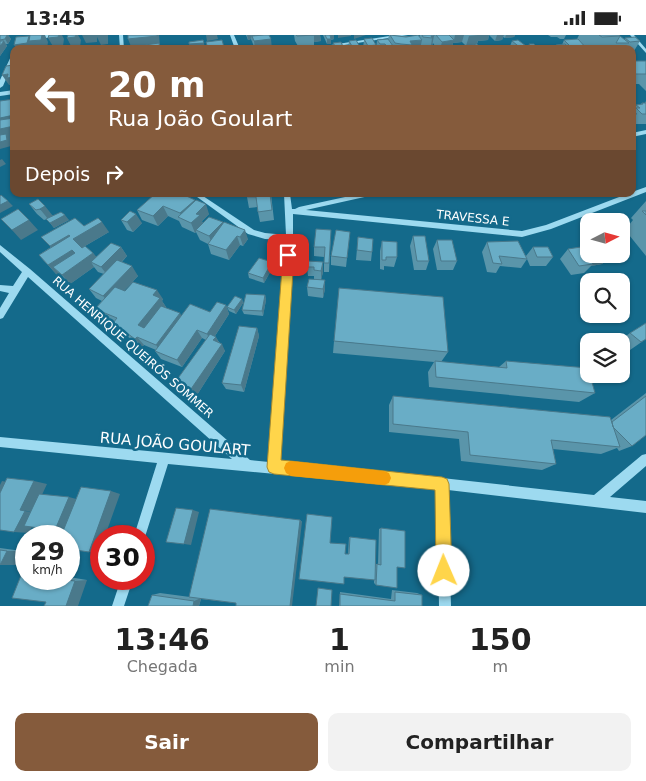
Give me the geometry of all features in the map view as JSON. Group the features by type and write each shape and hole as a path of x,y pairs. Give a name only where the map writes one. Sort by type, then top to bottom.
{"street":[{"path":"20,45 29,39 57,35"},
{"path":"335,45 406,35"},
{"path":"634,37 646,39"},
{"path":"634,37 646,53"},
{"path":"0,86 10,63"},
{"path":"200,197 252,232 265,236 291,238"},
{"path":"274,467 286,272 291,238 288,197"},
{"path":"290,211 355,197"},
{"name":"TRAVESSA E","path":"290,211 522,234 548,227 625,197"},
{"name":"RUA HENRIQUE QUEIRÓS SOMMER","path":"0,248 249,466"},
{"path":"0,315 27,271"},
{"path":"0,288 15,290"},
{"name":"RUA JOÃO GOULART","path":"0,442 164,459 274,467 646,507"},
{"path":"143,525 164,459"},
{"path":"596,501 646,459"},
{"path":"442,484 445,606"},
{"path":"118,606 123,590"}],"building":[{"path":"0,35 7,35 5,39 0,40"},
{"path":"30,35 42,35 41,40 29,41"},
{"path":"49,35 59,35 58,37 48,38"},
{"path":"68,35 76,35 75,37 67,38"},
{"path":"128,35 157,35 157,36 128,39"},
{"path":"269,35 271,39 254,41 252,36"},
{"path":"325,35 330,35 331,39 327,39"},
{"path":"390,35 406,37 418,35 422,40 410,41 412,45 401,44 395,43"},
{"path":"422,35 434,36 431,36 432,38 423,37"},
{"path":"436,35 449,35 454,40 442,42"},
{"path":"599,35 619,35 620,36 602,37"},
{"path":"29,36 27,43 14,45 16,37"},
{"path":"620,36 629,43 616,43"},
{"path":"635,37 640,41 630,42 625,38"},
{"path":"372,38 376,45 367,45 364,39"},
{"path":"388,39 392,45 380,44 377,40"},
{"path":"578,39 583,45 569,45 564,40"},
{"path":"203,40 204,43 189,44 189,42"},
{"path":"222,40 223,45 207,45 206,42"},
{"path":"356,40 359,45 351,45 349,41"},
{"path":"518,40 525,45 517,45 512,41"},
{"path":"341,42 342,45 334,45 333,43"},
{"path":"636,61 646,61 646,74 636,74"},
{"path":"6,66 10,66 10,78 7,78 8,74 2,75"},
{"path":"10,100 10,116 0,118 0,101"},
{"path":"646,103 646,114 642,114 636,108 640,108 636,105"},
{"path":"10,119 10,127 0,129 0,120"},
{"path":"6,134 7,140 0,142 0,135"},
{"path":"0,196 8,201 0,205"},
{"path":"152,197 188,197 195,200 180,213 163,206 153,216 137,210"},
{"path":"256,197 270,197 272,210 258,212"},
{"path":"38,199 45,206 36,210 29,204"},
{"path":"196,200 206,204 196,214 200,215 191,223 178,217"},
{"path":"18,209 29,220 12,230 1,219"},
{"path":"130,211 136,214 127,222 121,220"},
{"path":"61,212 65,215 50,223 46,219"},
{"path":"209,217 223,222 209,236 196,230"},
{"path":"75,218 84,226 98,218 102,222 73,239 82,248 85,246 93,253 62,275 53,267 75,253 72,250 48,265 39,255 70,236 50,246 41,237"},
{"path":"224,222 245,230 240,237 237,236 226,250 208,244"},
{"path":"316,229 331,230 329,263 324,263 325,247 314,247"},
{"path":"336,230 350,232 347,258 331,256"},
{"path":"413,236 425,236 429,261 417,261"},
{"path":"358,237 373,239 372,252 357,250"},
{"path":"437,240 452,240 457,261 441,261"},
{"path":"382,241 397,242 397,257 386,257 386,260 382,260"},
{"path":"518,241 527,259 499,256 502,264 493,263 487,242"},
{"path":"111,243 121,247 101,267 91,262"},
{"path":"533,247 548,247 553,257 537,257"},
{"path":"580,247 580,263 593,264 579,266 568,249"},
{"path":"259,258 272,262 263,278 248,273"},
{"path":"117,260 132,266 103,296 89,289"},
{"path":"308,261 323,262 321,271 314,270 314,267 307,267"},
{"path":"309,279 325,280 323,289 307,287"},
{"path":"133,282 157,290 153,295 160,298 138,325 144,328 161,306 180,313 156,345 137,337 135,339 113,323 117,318 95,309 115,287 125,291"},
{"path":"339,288 443,297 448,352 334,341"},
{"path":"246,294 265,295 262,311 242,310"},
{"path":"235,296 242,299 234,310 227,307"},
{"path":"217,302 226,305 207,334 197,330 177,360 155,351 190,304 210,312"},
{"path":"646,323 646,339 641,342 630,333"},
{"path":"239,326 257,328 241,385 222,383"},
{"path":"210,334 216,337 213,340 222,344 191,389 176,381"},
{"path":"435,361 507,368 506,361 580,367 580,383 592,383 595,393 436,377"},
{"path":"393,396 610,417 620,447 551,440 556,464 470,455 468,432 393,424"},
{"path":"646,396 646,435 632,446 613,427 612,422"},
{"path":"7,478 34,481 20,510 25,511 18,525 15,525 14,532 0,530 0,493"},
{"path":"81,487 111,491 99,525 90,525 89,552 80,551 80,525 65,525"},
{"path":"39,494 69,497 57,525 24,525"},
{"path":"176,508 193,510 184,544 166,542"},
{"path":"210,509 300,520 290,606 236,606 236,603 189,597"},
{"path":"307,514 332,517 330,543 346,544 345,554 349,554 350,537 376,540 375,580 344,577 344,584 299,579"},
{"path":"381,528 405,531 405,568 397,567 397,588 376,585 377,564 381,565"},
{"path":"0,550 7,551 0,565"},
{"path":"318,588 332,590 331,606 316,606"},
{"path":"15,590 72,590 66,606 44,606 46,602 12,598"},
{"path":"395,592 422,595 422,606 340,606 340,594 395,601"},
{"path":"152,595 194,601 193,606 148,606"}],"slow traffic":[{"path":"291,468 384,478"}],"route":[{"path":"288,255 274,467 442,484 444,571"}]}
